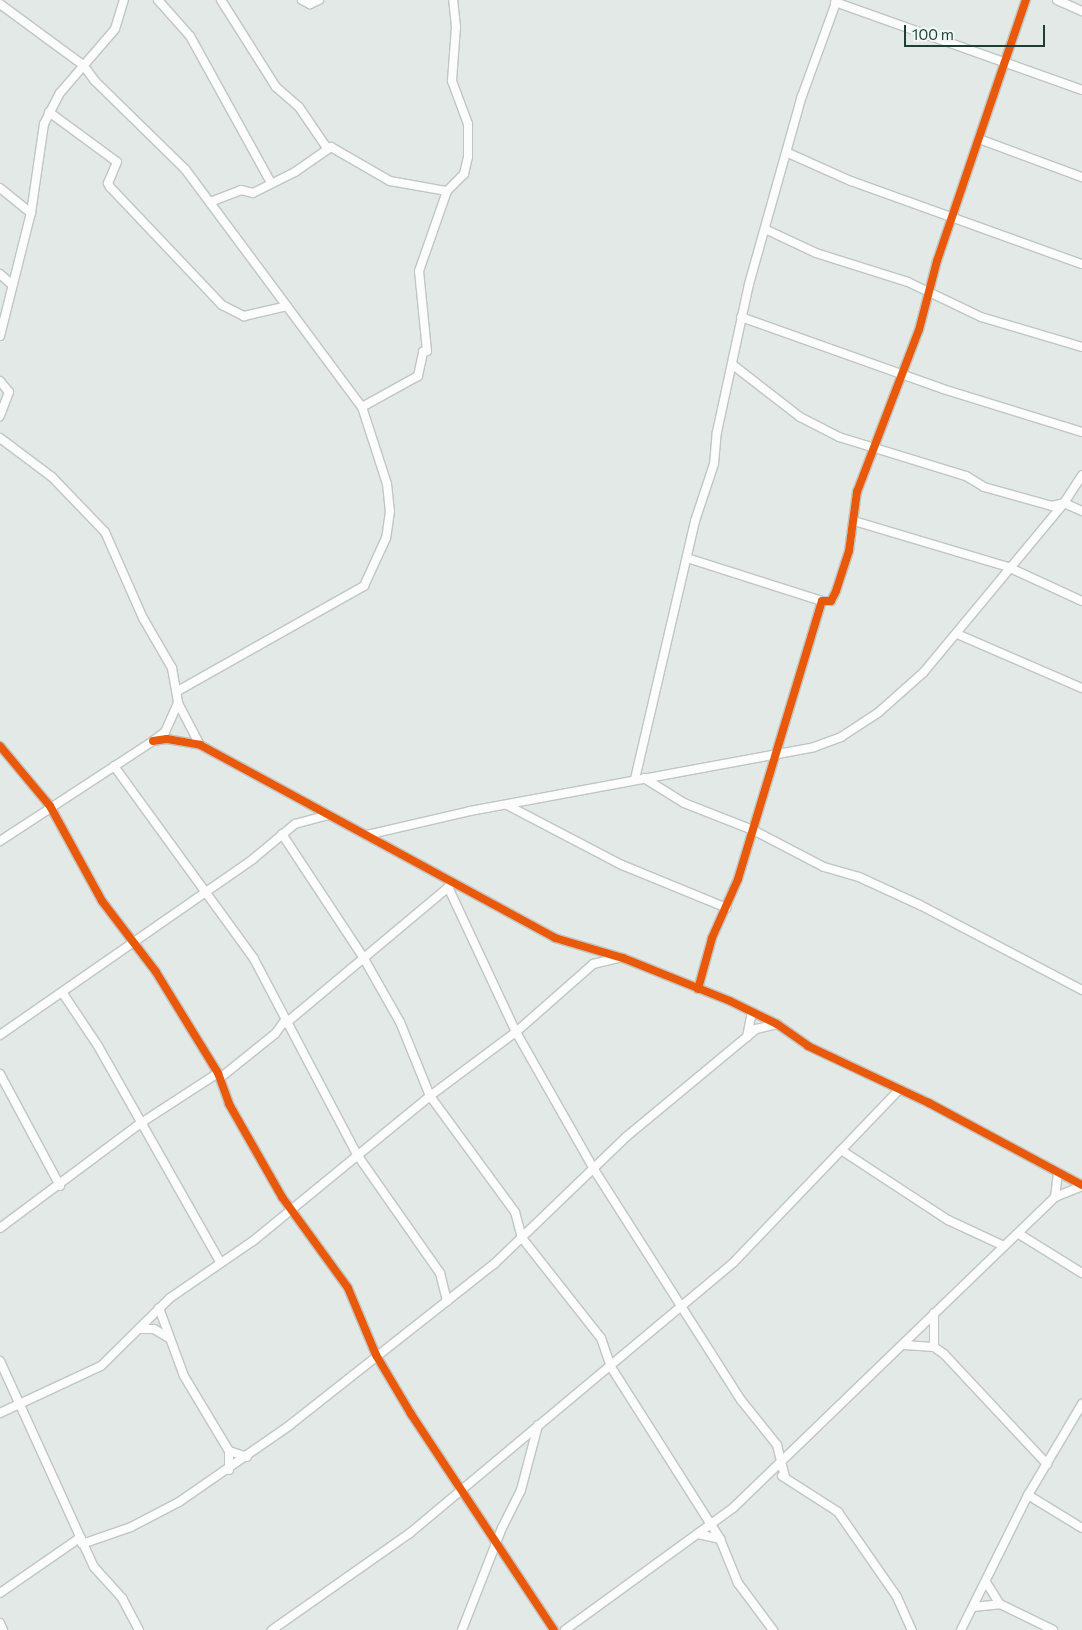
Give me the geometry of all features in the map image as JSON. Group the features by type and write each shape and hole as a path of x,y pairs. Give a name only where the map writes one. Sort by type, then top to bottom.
{"street":[{"path":"0,336 11,284 31,213 33,182 49,112 84,65 115,29 124,0"},
{"path":"158,0 190,36 270,181"},
{"path":"221,0 276,87 299,107 327,148"},
{"path":"302,0 310,4 320,0"},
{"path":"362,407 387,396 422,371 423,352 427,351 419,271 447,191 467,167 469,135 452,82 456,27 453,0"},
{"path":"687,558 822,601 831,601 836,591 854,521 857,492 919,330 928,293 952,217 1026,0"},
{"path":"1057,0 1082,11"},
{"path":"635,779 687,558 714,464 717,432 733,365 741,317 767,230 777,183 788,153 802,96 836,1 1082,90"},
{"path":"0,4 84,65 94,81 185,169 362,407 389,498 386,538 368,580 358,591 322,607 178,691"},
{"path":"49,112 117,162 108,183 110,187 222,305 244,316 287,306"},
{"path":"979,139 1082,177"},
{"path":"210,202 241,190 253,193 270,181 295,172 327,148 334,147 390,181 447,191"},
{"path":"788,153 851,181 1082,264"},
{"path":"0,188 31,213"},
{"path":"767,230 794,245 884,272 981,317 1082,347"},
{"path":"0,274 11,284"},
{"path":"741,317 1082,432"},
{"path":"733,365 800,417 839,437 966,476 984,487 1052,506 1064,503 1082,511"},
{"path":"0,382 9,392 0,416"},
{"path":"0,438 58,482 105,532 143,618 172,668 178,691 178,703 165,732 50,806 0,841"},
{"path":"367,835 635,779 777,752 814,747 859,727 899,696 957,634 1008,567 1064,503 1082,475"},
{"path":"854,521 1008,567 1082,601"},
{"path":"698,989 712,938 727,908 753,830 822,601"},
{"path":"957,634 1082,688"},
{"path":"178,703 200,745"},
{"path":"153,741 179,740 200,745 325,816 367,835 450,886 555,938 624,958 752,1012 777,1024 808,1046 899,1090 1082,1186"},
{"path":"0,746 50,806 102,902 136,943 217,1073 240,1125 292,1210 348,1288 376,1355 554,1630"},
{"path":"114,766 254,959 285,1022 358,1156 440,1273 447,1301"},
{"path":"644,778 684,803 753,830 824,867 859,877 920,905 1082,990"},
{"path":"507,805 622,865 727,908"},
{"path":"0,1035 64,995 295,824 325,816"},
{"path":"282,834 363,957 400,1022 430,1096 514,1212 522,1238 601,1338 611,1367 664,1446 705,1521 712,1525 720,1539 738,1583 773,1630"},
{"path":"0,1228 60,1186 141,1123 217,1073 234,1064 275,1034 285,1022 450,886"},
{"path":"450,886 516,1032 595,1171 741,1400 777,1445 785,1477"},
{"path":"0,1413 102,1366 158,1308 292,1210 430,1096 516,1032 593,964 624,958"},
{"path":"64,995 141,1123 221,1263"},
{"path":"746,1039 752,1012"},
{"path":"0,1594 81,1540 132,1527 248,1457 447,1301 522,1238 595,1171 626,1138 756,1030 777,1024"},
{"path":"275,1034 292,1034"},
{"path":"217,1073 234,1064"},
{"path":"0,1074 60,1186"},
{"path":"272,1630 410,1533 538,1425 611,1367 680,1304 761,1237 899,1090"},
{"path":"842,1150 948,1220 1004,1246"},
{"path":"1055,1197 1058,1173"},
{"path":"565,1630 712,1525 773,1473 792,1451 904,1345 934,1313 1004,1246 1019,1234 1055,1197 1082,1186"},
{"path":"1019,1234 1082,1273"},
{"path":"158,1308 184,1376 229,1451 229,1470"},
{"path":"934,1313 934,1347"},
{"path":"139,1329 158,1330 169,1338"},
{"path":"904,1345 934,1347 1047,1464"},
{"path":"0,1362 94,1567 122,1598 139,1630"},
{"path":"961,1630 1028,1496 1082,1404"},
{"path":"462,1630 521,1490 538,1425"},
{"path":"777,1445 792,1451"},
{"path":"229,1451 248,1457"},
{"path":"773,1473 785,1477 838,1512 897,1597 912,1630"},
{"path":"1028,1496 1082,1528"},
{"path":"698,1534 720,1539"},
{"path":"986,1582 1000,1604 1053,1630"},
{"path":"974,1607 1000,1604"},
{"path":"0,1623 3,1630"}],"cycle path":[{"path":"698,989 712,938 738,879 822,601 831,601 836,591 849,551 857,492 919,330 937,261 1026,0"},
{"path":"153,741 167,739 200,745 555,938 623,958 730,1001 777,1024 808,1046 929,1103 1082,1185"},
{"path":"0,746 50,806 102,901 156,972 218,1073 229,1104 282,1197 348,1288 376,1355 411,1414 554,1630"}]}
